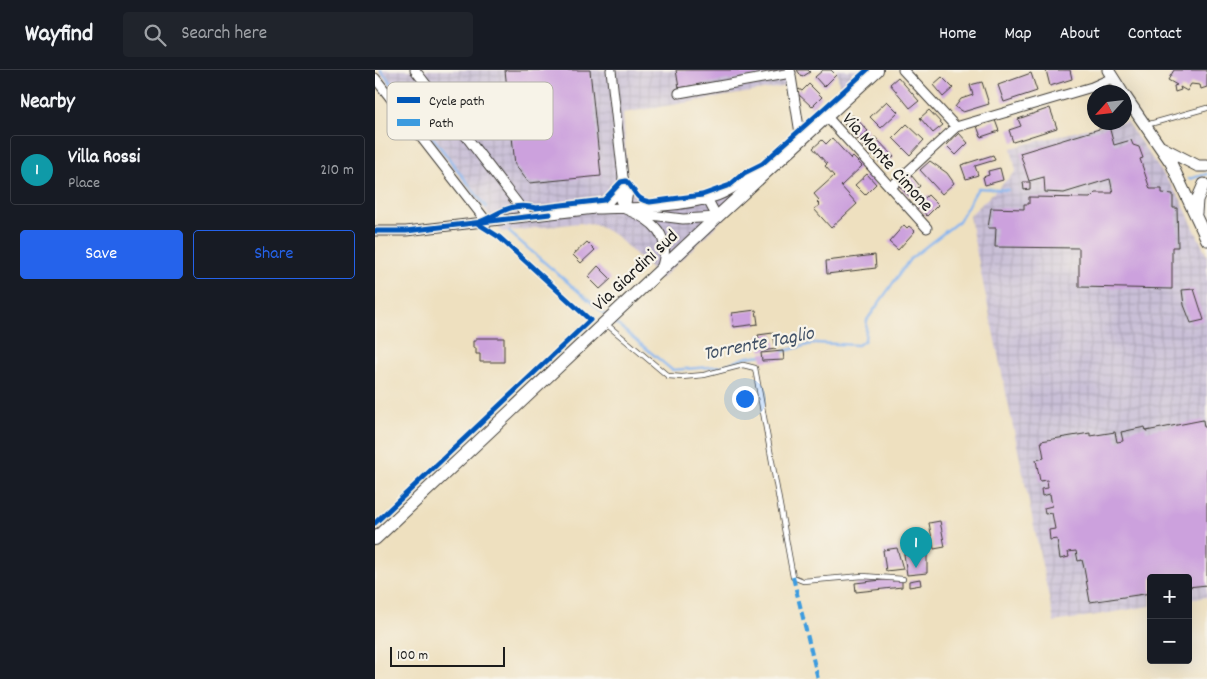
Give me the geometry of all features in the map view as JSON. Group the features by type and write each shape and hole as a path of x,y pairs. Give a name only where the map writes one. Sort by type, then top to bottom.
{"main road":[{"name":"Via Giardini sud","path":"375,539 877,70"}],"street":[{"path":"415,70 424,82"},
{"path":"611,70 625,209"},
{"path":"903,70 956,127"},
{"path":"679,93 791,71 801,140"},
{"path":"891,187 956,127 1092,87 1111,73 1118,85"},
{"path":"375,78 387,93"},
{"path":"1132,108 1181,182 1207,240"},
{"name":"Via Monte Cimone","path":"827,117 927,228"},
{"path":"423,140 487,222"},
{"path":"469,140 528,217"},
{"path":"1158,145 1202,166 1181,182"},
{"path":"375,232 406,231 599,209 625,209 700,200 723,194 748,177 769,169"},
{"path":"1181,182 1206,183 1197,200 1196,215"},
{"path":"599,209 624,190"},
{"path":"624,190 644,207"},
{"path":"635,213 683,219 717,218 709,202 700,200"},
{"path":"625,209 645,217 660,234 664,256 660,271"}],"lane":[{"path":"1143,126 1207,108"},
{"path":"608,320 668,376 682,378 704,375 743,365 755,368 793,578 803,581 863,576 903,579"}],"shaded area":[{"path":"378,70 790,70 793,85 623,113 627,176 634,194 650,202 702,195 728,186 746,197 661,279 615,235 596,225 579,223 502,232 432,140 553,140 553,82 387,82"},
{"path":"836,70 874,70 849,92 840,88"},
{"path":"1087,129 1132,130 1180,198 1207,256 1207,597 1192,599 1192,574 1147,574 1147,607 1054,622 969,216 1016,171 1011,148"}],"building":[{"path":"505,70 590,70 601,176 529,183 515,165 512,140 553,140 553,82 506,82"},
{"path":"676,70 782,70 782,71 679,88"},
{"path":"797,70 808,70 810,72 802,77"},
{"path":"823,70 831,70 836,75 824,87 815,77"},
{"path":"1046,70 1070,70 1072,79 1050,86"},
{"path":"1174,70 1207,70 1207,87 1201,89 1200,85 1191,84 1187,91 1180,87 1181,90 1175,92 1174,86 1177,85 1168,80"},
{"path":"1031,73 1037,91 1004,102 998,85"},
{"path":"898,77 919,101 910,108 890,84"},
{"path":"942,77 953,88 943,97 933,85"},
{"path":"982,82 989,104 963,112 955,107 961,99 973,95 970,85"},
{"path":"809,84 822,97 812,107 796,92 799,89 802,91"},
{"path":"887,101 898,112 881,128 870,117"},
{"path":"1050,108 1057,128 1013,142 1009,130 1021,126 1018,119"},
{"path":"929,110 943,125 933,133 920,118"},
{"path":"853,115 868,131 858,140 844,124"},
{"path":"995,120 999,131 981,137 977,126"},
{"path":"907,124 924,140 910,155 893,138"},
{"path":"1096,130 1110,130 1114,145 1131,140 1133,145 1139,147 1143,158 1140,159 1150,189 1162,189 1162,193 1173,194 1173,208 1177,208 1178,247 1172,247 1172,289 1079,287 1079,248 995,247 996,228 988,228 991,208 1024,209 1024,204 1029,204 1029,197 1090,198 1095,193 1113,193 1110,179 1064,193 1045,192 1044,177 1029,181 1020,153"},
{"path":"959,133 968,143 956,155 946,145"},
{"path":"875,137 894,157 884,166 864,147"},
{"path":"832,138 851,159 853,157 862,166 841,186 857,204 831,228 814,209 820,205 817,202 819,200 814,194 834,176 825,166 827,164 813,148 822,140 826,144"},
{"path":"993,155 995,160 975,166 978,175 966,179 961,165"},
{"path":"930,161 947,173 954,183 942,194 920,170"},
{"path":"1000,168 1003,180 985,185 983,177 989,175 988,171"},
{"path":"867,174 876,184 865,195 855,185"},
{"path":"911,175 920,186 909,196 899,186"},
{"path":"1023,182 1030,182 1030,189 1024,190"},
{"path":"928,195 938,205 927,216 917,205"},
{"path":"904,225 907,228 909,226 915,231 898,250 889,242"},
{"path":"587,242 595,250 581,263 573,255"},
{"path":"875,255 876,268 827,274 826,261"},
{"path":"598,266 611,279 600,289 588,277"},
{"path":"1194,289 1204,320 1191,323 1184,305 1182,290"},
{"path":"756,310 758,324 734,327 732,313"},
{"path":"773,333 776,349 761,351 758,335"},
{"path":"476,338 504,338 504,362 480,362 480,354 476,354 476,348 473,348 473,341 476,341"},
{"path":"783,351 784,360 762,361 761,353"},
{"path":"1203,420 1204,427 1207,427 1207,585 1192,587 1192,574 1147,574 1147,594 1090,602 1082,560 1078,561 1076,551 1068,552 1069,557 1060,559 1057,539 1050,540 1049,530 1055,529 1052,513 1045,514 1044,508 1052,506 1050,494 1042,496 1041,489 1048,488 1047,480 1040,481 1036,460 1044,458 1041,441 1090,433 1090,436 1115,432 1117,442 1123,441 1121,432 1145,427 1146,431"},
{"path":"940,521 945,547 934,549 929,523"},
{"path":"897,548 903,569 886,571 883,550"},
{"path":"927,551 927,573 907,575 904,554"},
{"path":"891,579 892,581 902,580 902,587 856,592 855,583"},
{"path":"920,579 921,585 909,587 909,581"}],"waterway":[{"name":"Torrente Taglio","path":"381,70 390,82"},
{"name":"Torrente Taglio","path":"435,140 486,207"},
{"name":"Torrente Taglio","path":"1189,179 1207,174"},
{"name":"Torrente Taglio","path":"781,352 815,343 858,345 865,340 867,320 910,259 959,221 978,188 1008,190"},
{"name":"Torrente Taglio","path":"509,232 607,316"},
{"name":"Torrente Taglio","path":"613,321 672,370 723,366 747,357 763,355"}],"marked path":[{"path":"793,577 818,679"}],"cycle path":[{"path":"477,223 505,210 519,206 536,208 604,200 621,182 626,181 638,197 650,202 702,195 730,185 744,173 762,164 867,70"},
{"path":"375,231 406,231 550,214"},
{"path":"375,523 590,320 499,237 477,223"}],"place":[{"name":"Villa Rossi","path":"916,568"}]}
